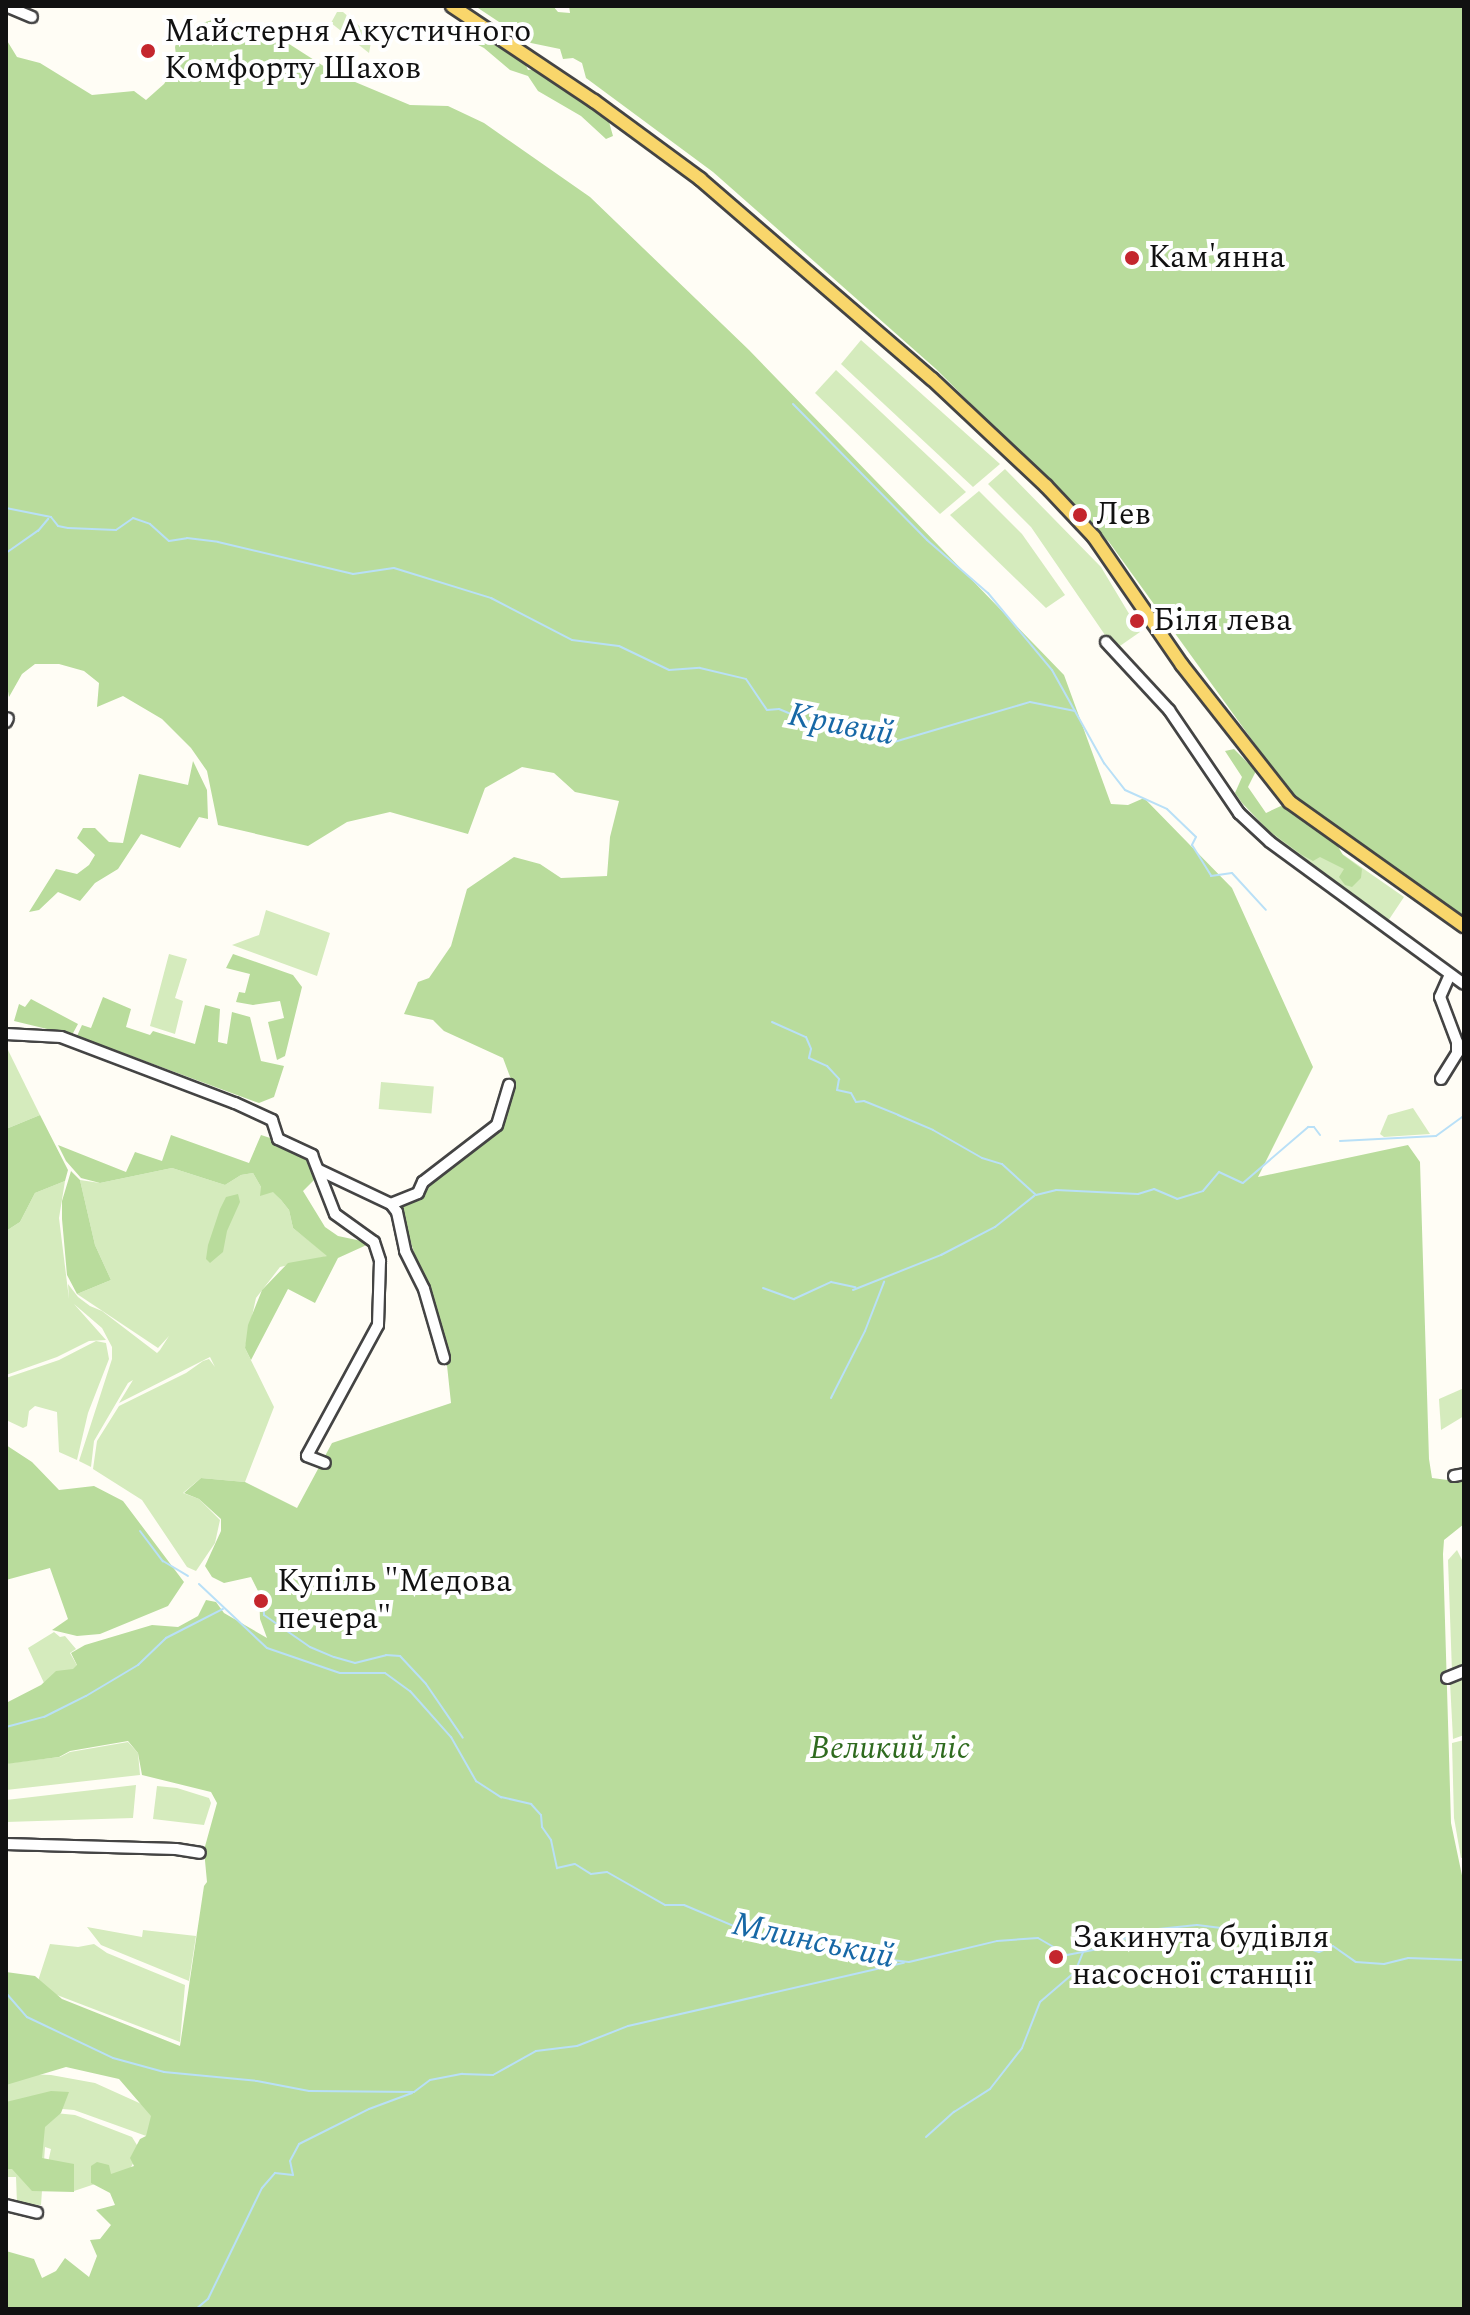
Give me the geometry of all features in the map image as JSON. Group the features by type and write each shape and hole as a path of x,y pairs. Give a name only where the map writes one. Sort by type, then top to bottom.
{"main road":[{"path":"452,6 594,101 677,162 753,222 921,369 1079,520 1121,574 1173,653 1290,802 1464,926"}],"street":[{"path":"6,6 32,17"},
{"path":"1106,642 1169,710 1239,813 1270,842 1464,984"},
{"path":"1441,1079 1454,1063 1458,1046 1440,997 1450,975"},
{"path":"6,1034 61,1037 235,1103 272,1120 278,1139 310,1151 335,1214 374,1242 380,1261 378,1325 307,1456 325,1463"},
{"path":"391,1204 418,1193 423,1182 497,1125 509,1085"},
{"path":"319,1170 391,1204 401,1221 405,1251 424,1289 444,1358"},
{"path":"1447,1678 1464,1671"},
{"path":"6,1844 176,1849 200,1853"},
{"path":"6,2205 37,2213"}],"green space":[{"path":"475,6 553,6 558,12 570,13 569,6 1464,6 1464,918 1294,798 1109,542 936,369 713,172 586,78 582,63 573,58 563,59 560,49 531,43"},
{"path":"337,12 343,12 364,30 371,42 369,53 331,23"},
{"name":"Великий ліс","path":"212,20 241,26 261,26 336,74 410,105 448,106 484,123 590,197 749,350 1064,675 1111,804 1128,805 1144,798 1232,888 1313,1067 1258,1177 1408,1145 1420,1162 1429,1459 1432,1478 1455,1481 1464,1477 1464,1524 1444,1540 1443,1554 1451,1823 1464,1885 1464,2309 6,2307 6,2251 34,2259 42,2278 56,2271 65,2258 89,2277 97,2256 90,2240 100,2239 111,2225 96,2210 115,2205 110,2193 91,2183 91,2166 97,2162 109,2165 111,2174 134,2166 130,2158 140,2139 146,2136 151,2116 119,2079 66,2067 6,2085 6,1972 35,1976 62,1999 180,2046 207,1882 204,1850 217,1803 211,1792 142,1775 138,1753 128,1741 70,1751 59,1757 6,1764 6,1703 41,1685 56,1671 73,1669 77,1665 71,1653 85,1645 152,1625 178,1627 198,1616 206,1600 216,1602 224,1613 267,1638 260,1619 259,1593 251,1577 224,1583 212,1577 205,1566 221,1531 221,1519 199,1499 184,1493 201,1478 245,1482 297,1508 332,1443 451,1403 446,1356 399,1204 497,1125 512,1082 503,1058 444,1031 433,1020 404,1014 418,982 429,978 451,946 467,889 514,857 540,864 561,878 607,876 610,837 619,801 575,792 554,773 522,767 485,788 468,834 390,812 347,822 308,846 218,825 207,771 191,748 162,719 123,696 97,707 99,683 84,671 59,664 35,664 22,674 9,697 6,680 6,39 17,57 40,63 92,95 134,91 146,100 164,84 177,64 175,47 180,30"},
{"path":"446,23 471,34 486,33 491,43 524,61 528,70 536,69 596,109 609,122 613,136 606,139 581,116 538,91 528,76 510,70 484,48 445,28"},
{"path":"861,340 1000,464 973,487 841,364"},
{"path":"836,370 966,492 940,514 815,393"},
{"path":"1005,469 1101,567 1140,632 1117,648 1105,635 1031,527 988,484"},
{"path":"979,491 1022,534 1065,595 1046,608 950,515"},
{"path":"1234,749 1256,771 1248,787 1266,813 1283,805 1337,845 1343,855 1362,869 1361,878 1352,887 1345,885 1339,877 1344,869 1320,857 1313,861 1302,855 1268,830 1242,803 1235,793 1242,777 1225,751"},
{"path":"193,761 207,790 208,819 199,817 180,848 141,834 118,869 95,883 80,901 58,892 39,910 29,912 56,869 77,874 89,865 95,855 77,838 83,828 95,828 109,842 123,843 139,774 188,785"},
{"path":"1285,810 1305,828 1404,897 1386,924 1262,830"},
{"path":"266,910 330,933 317,976 232,945 259,935"},
{"path":"169,954 187,959 175,998 183,1001 175,1034 150,1026"},
{"path":"233,954 293,975 302,987 285,1056 277,1060 268,1022 284,1018 280,1001 253,1005 236,1002 239,992 245,993 250,974 226,968"},
{"path":"103,997 131,1009 126,1027 150,1035 153,1031 195,1044 205,1005 220,1009 218,1042 227,1044 232,1012 250,1017 261,1061 284,1066 274,1097 259,1103 77,1036 82,1025 91,1028"},
{"path":"31,999 78,1024 72,1035 14,1021 19,1004 25,1007"},
{"path":"6,1046 40,1115 6,1129"},
{"path":"381,1082 434,1087 431,1114 379,1109"},
{"path":"1413,1108 1430,1134 1384,1137 1380,1134 1388,1115"},
{"path":"40,1115 68,1170 65,1181 35,1193 20,1222 6,1231 6,1129"},
{"path":"171,1135 249,1163 261,1135 304,1149 317,1177 303,1191 325,1227 338,1236 371,1243 338,1258 315,1303 288,1289 251,1360 245,1348 248,1325 262,1290 288,1263 327,1256 293,1228 289,1210 281,1200 273,1192 260,1196 261,1187 253,1173 241,1175 225,1185 172,1168 100,1183 81,1178 66,1161 58,1145 126,1172 135,1152 162,1161"},
{"path":"172,1168 225,1185 241,1175 253,1173 261,1187 273,1191 289,1210 293,1228 328,1256 280,1267 256,1298 245,1348 274,1407 245,1482 201,1478 183,1493 199,1499 220,1520 215,1543 196,1571 187,1567 142,1500 93,1469 97,1441 119,1406 186,1373 203,1361 209,1359 215,1367 210,1357 119,1403 133,1380 128,1383 94,1441 91,1467 79,1461 112,1359 112,1347 102,1328 74,1304 106,1340 89,1341 57,1357 6,1375 6,1231 20,1222 35,1193 65,1181 59,1218 69,1299 68,1284 78,1297 90,1306 102,1311 157,1353 160,1350 169,1336 158,1348 77,1294 111,1280 95,1245 80,1180 100,1183"},
{"path":"71,1171 80,1180 95,1245 111,1280 77,1294 67,1275 62,1219 62,1201"},
{"path":"238,1194 240,1202 227,1231 223,1252 210,1263 206,1259 208,1245 220,1209 226,1197"},
{"path":"96,1341 106,1343 109,1359 88,1413 77,1460 59,1452 57,1412 35,1406 29,1411 27,1426 23,1428 6,1420 6,1378 59,1360"},
{"path":"1464,1388 1464,1416 1441,1430 1439,1399"},
{"path":"6,1445 32,1462 59,1490 94,1486 123,1501 184,1582 168,1606 100,1634 77,1636 52,1630 68,1619 50,1568 6,1580"},
{"path":"1457,1550 1464,1564 1464,1669 1452,1672 1448,1560"},
{"path":"54,1632 60,1637 65,1636 76,1649 70,1653 83,1676 44,1683 28,1648"},
{"path":"1464,1673 1464,1735 1453,1739 1450,1682"},
{"path":"1464,1740 1464,1857 1461,1858 1454,1818 1452,1743"},
{"path":"128,1742 138,1753 140,1775 6,1790 6,1765 9,1763 60,1757 70,1752"},
{"path":"136,1785 133,1818 6,1822 6,1800"},
{"path":"157,1786 177,1788 209,1798 211,1803 204,1825 153,1819"},
{"path":"87,1927 142,1937 143,1930 196,1936 189,1981 101,1945"},
{"path":"50,1944 78,1947 94,1944 107,1953 185,1985 180,2042 36,1987"},
{"path":"6,2073 51,2075 95,2083 157,2111 149,2137 74,2110 6,2104"},
{"path":"51,2091 69,2092 61,2113 45,2127 42,2158 74,2164 74,2192 32,2191 12,2169 6,2169 6,2102"},
{"path":"6,2108 75,2115 132,2137 140,2150 128,2173 74,2191 47,2167 51,2149 45,2147 41,2205 17,2204 16,2177 6,2177"}],"waterway":[{"path":"793,404 927,540 988,593 1052,670 1104,763 1125,790 1167,809 1196,837 1192,845 1211,876 1232,873 1266,910"},
{"name":"Кривий","path":"6,508 51,517 58,526 68,528 116,530 133,518 150,524 169,541 187,538 218,542 353,574 394,568 491,598 572,640 619,646 669,670 700,668 746,679 767,710 779,709 817,725 840,727 894,742 1030,702 1075,711"},
{"path":"6,553 38,531 48,519"},
{"path":"772,1022 806,1037 811,1049 809,1058 827,1066 839,1079 837,1090 851,1093 856,1102 864,1101 898,1115 933,1130 982,1158 1002,1164 1036,1195 1056,1190 1138,1194 1154,1189 1177,1199 1203,1191 1219,1172 1243,1183 1308,1127 1314,1127 1320,1135"},
{"path":"1340,1141 1436,1136 1464,1116"},
{"path":"853,1290 941,1255 995,1227 1034,1196"},
{"path":"763,1288 794,1299 831,1282 855,1287"},
{"path":"831,1398 865,1331 884,1282"},
{"name":"Млинський","path":"140,1531 163,1561 188,1576"},
{"name":"Млинський","path":"199,1584 267,1648 340,1673 385,1673 410,1691 451,1737 476,1781 501,1797 531,1804 541,1815 542,1827 551,1840 557,1868 575,1864 591,1874 607,1872 665,1905 684,1905 748,1932 805,1945 854,1948 866,1957 909,1962 997,1941 1038,1938 1067,1955 1108,1947 1139,1931 1197,1925 1262,1933 1319,1952 1333,1946 1356,1962 1384,1964 1408,1958 1464,1960"},
{"name":"Млинський","path":"263,1595 264,1615 310,1647 355,1663 386,1655 400,1656 426,1684 463,1738"},
{"path":"261,1601 259,1605 264,1603"},
{"path":"6,1727 44,1717 86,1696 138,1665 166,1638 223,1609"},
{"path":"926,2137 954,2112 990,2089 1022,2048 1040,2002 1075,1972 1083,1952"},
{"path":"6,1993 27,2017 113,2058 164,2072 257,2081 309,2091 414,2092 430,2080 462,2074 493,2075 536,2051 577,2046 628,2026 904,1963"},
{"path":"196,2309 208,2299 262,2188 275,2173 293,2175 290,2161 299,2144 369,2109 412,2093"}],"place":[{"name":"Майстерня Акустичного Комфорту Шахов","path":"148,51"},
{"name":"Кам'янна","path":"1132,258"},
{"name":"Лев","path":"1080,515"},
{"name":"Бiля лева","path":"1137,621"},
{"name":"Купіль \"Медова печера\"","path":"261,1601"},
{"name":"Закинута будівля насосної станції","path":"1056,1957"}]}
